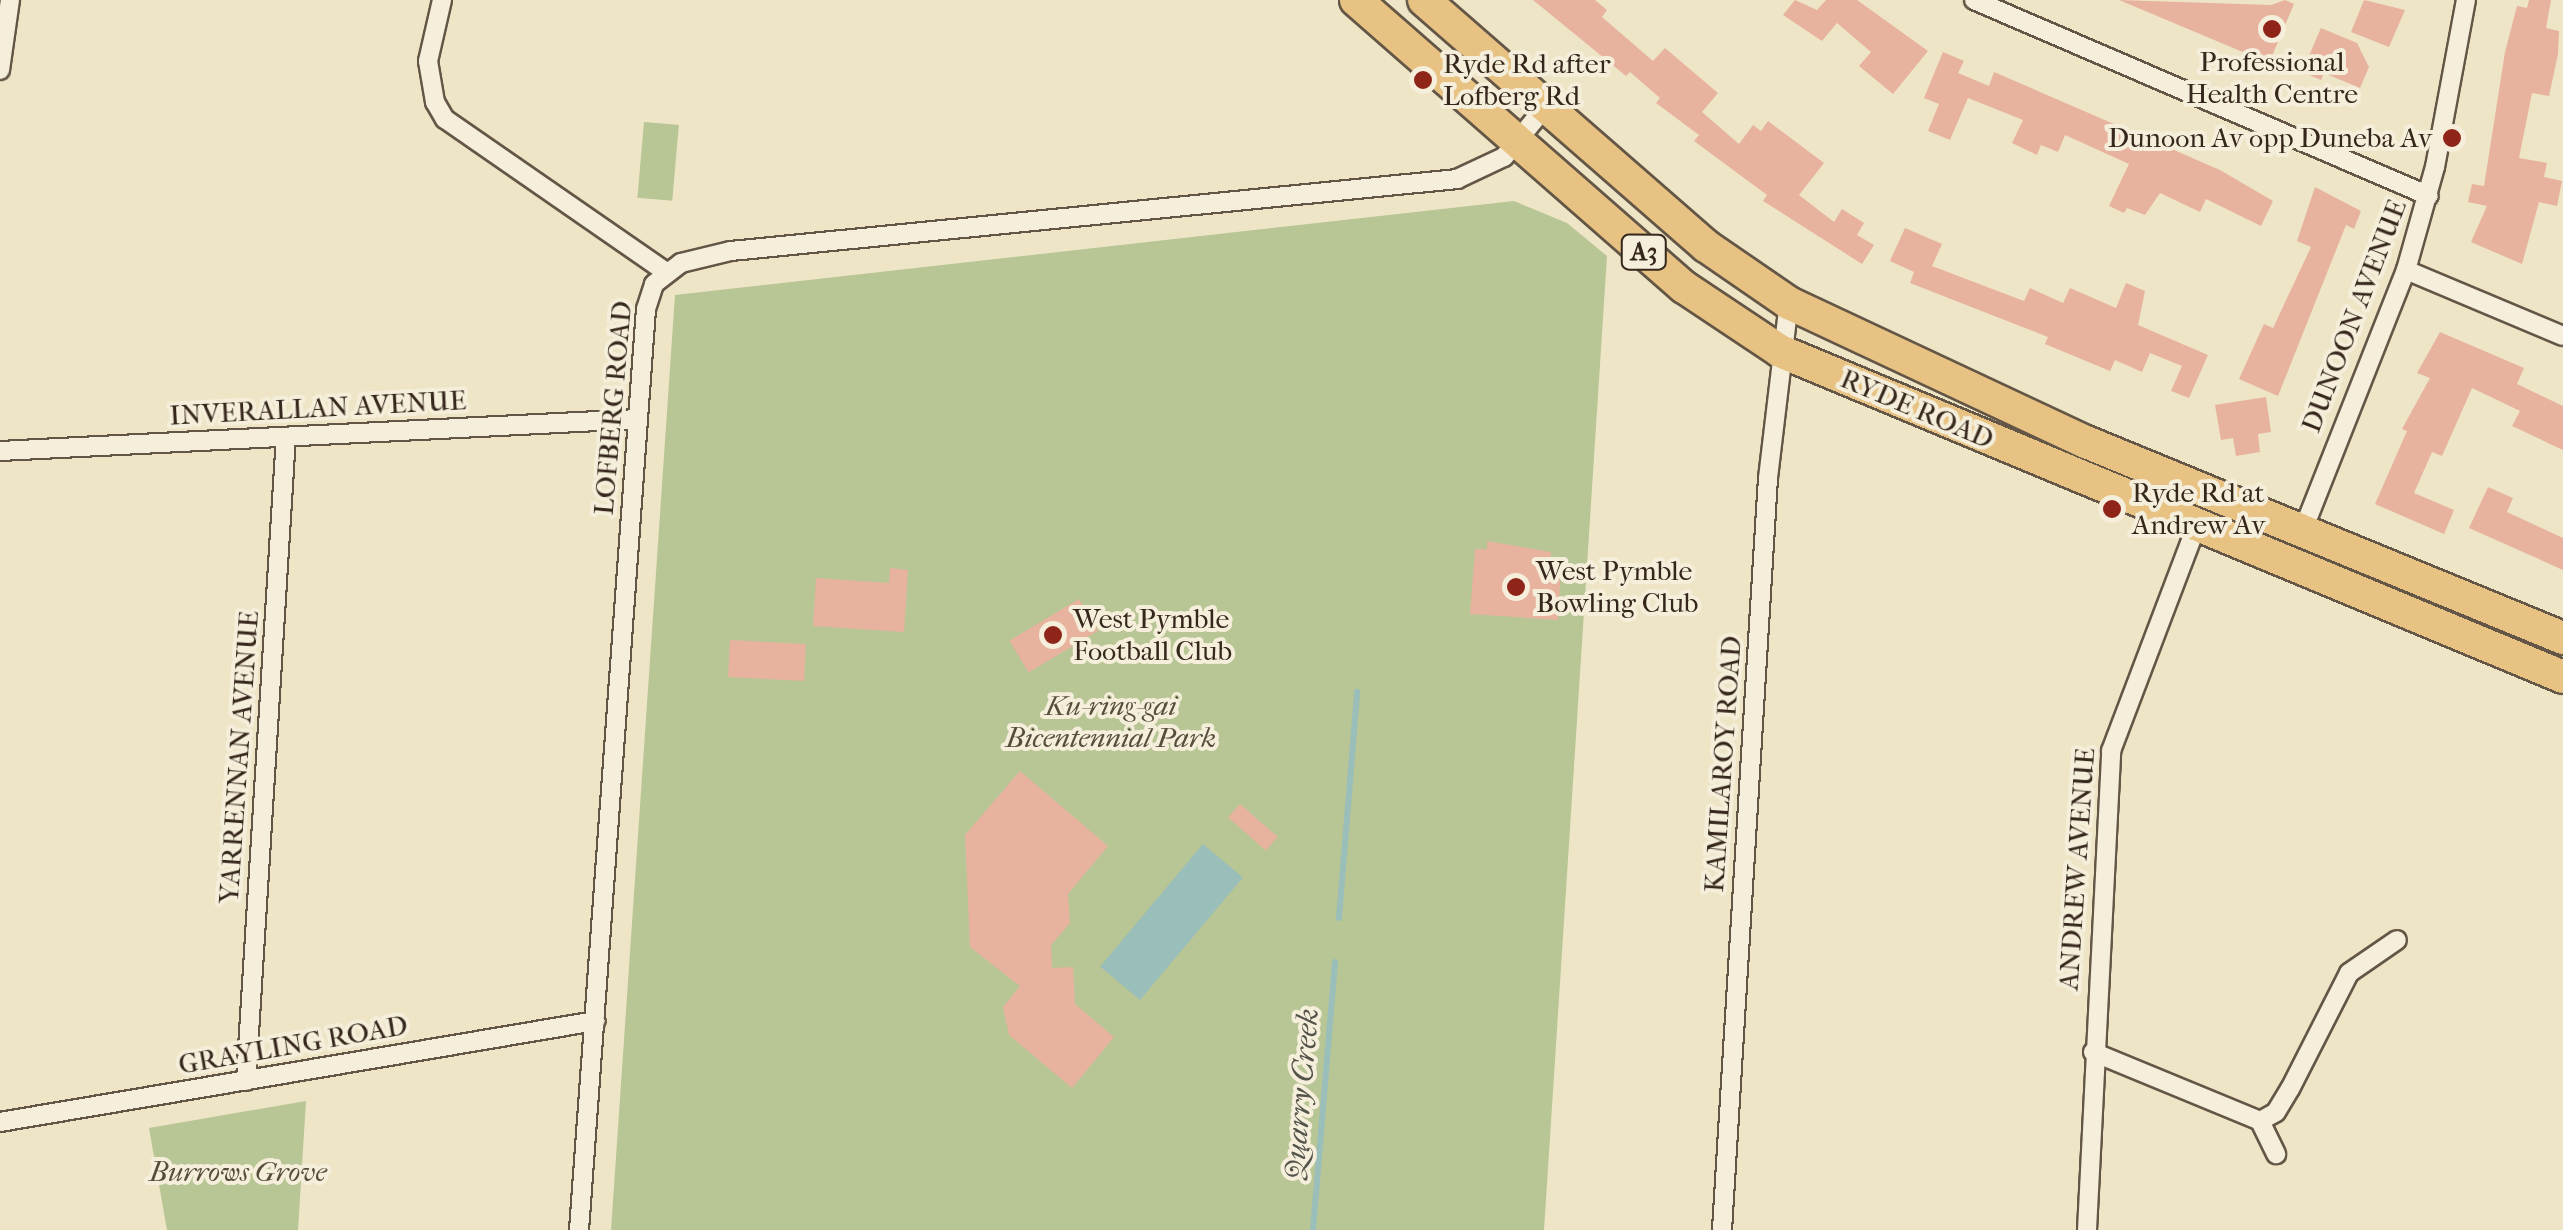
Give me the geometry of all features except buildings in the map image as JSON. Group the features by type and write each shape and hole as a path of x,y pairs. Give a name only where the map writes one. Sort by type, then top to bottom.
{"highway":[{"name":"RYDE ROAD","path":"1356,0 1684,287 1780,350 2196,527 2563,677"},
{"name":"RYDE ROAD","path":"1424,0 1706,246 1788,303 1930,374 2563,638"}],"street":[{"path":"0,70 10,0"},
{"path":"442,0 428,61 435,102 445,120 666,272"},
{"path":"1974,0 2429,196"},
{"name":"DUNOON AVENUE","path":"2304,530 2406,270 2429,196 2466,0"},
{"name":"LOFBERG ROAD","path":"579,1230 646,310 654,284 666,272 696,257 731,251 1457,180 1486,170 1517,142 1545,107"},
{"path":"2406,270 2563,336"},
{"name":"KAMILAROY ROAD","path":"1722,1230 1780,350 1788,303"},
{"name":"INVERALLAN AVENUE","path":"0,451 638,419"},
{"name":"YARRENNAN AVENUE","path":"246,1082 286,436"},
{"name":"ANDREW AVENUE","path":"2087,1230 2093,1052 2115,728 2196,527"},
{"path":"2260,1121 2276,1112 2290,1089 2349,973 2397,940"},
{"name":"GRAYLING ROAD","path":"0,1122 594,1021"},
{"path":"2093,1052 2260,1121 2276,1154"}],"green space":[{"path":"644,122 679,125 672,201 637,198"},
{"name":"Ku-ring-gai Bicentennial Park","path":"1514,201 1567,223 1607,256 1544,1230 611,1230 675,295"},
{"name":"Burrows Grove","path":"306,1101 298,1230 167,1230 149,1128"}],"water":[{"path":"1203,844 1243,877 1140,1000 1100,967"}],"waterway":[{"name":"Quarry Creek","path":"1339,918 1357,692"},
{"name":"Quarry Creek","path":"1313,1230 1335,962"}],"place":[{"name":"Professional Health Centre","path":"2272,29"},
{"name":"Ryde Rd after Lofberg Rd","path":"1423,80"},
{"name":"Dunoon Av opp Duneba Av","path":"2452,138"},
{"name":"Ryde Rd at Andrew Av","path":"2112,509"},
{"name":"West Pymble Bowling Club","path":"1516,587"},
{"name":"West Pymble Football Club","path":"1053,635"}]}
